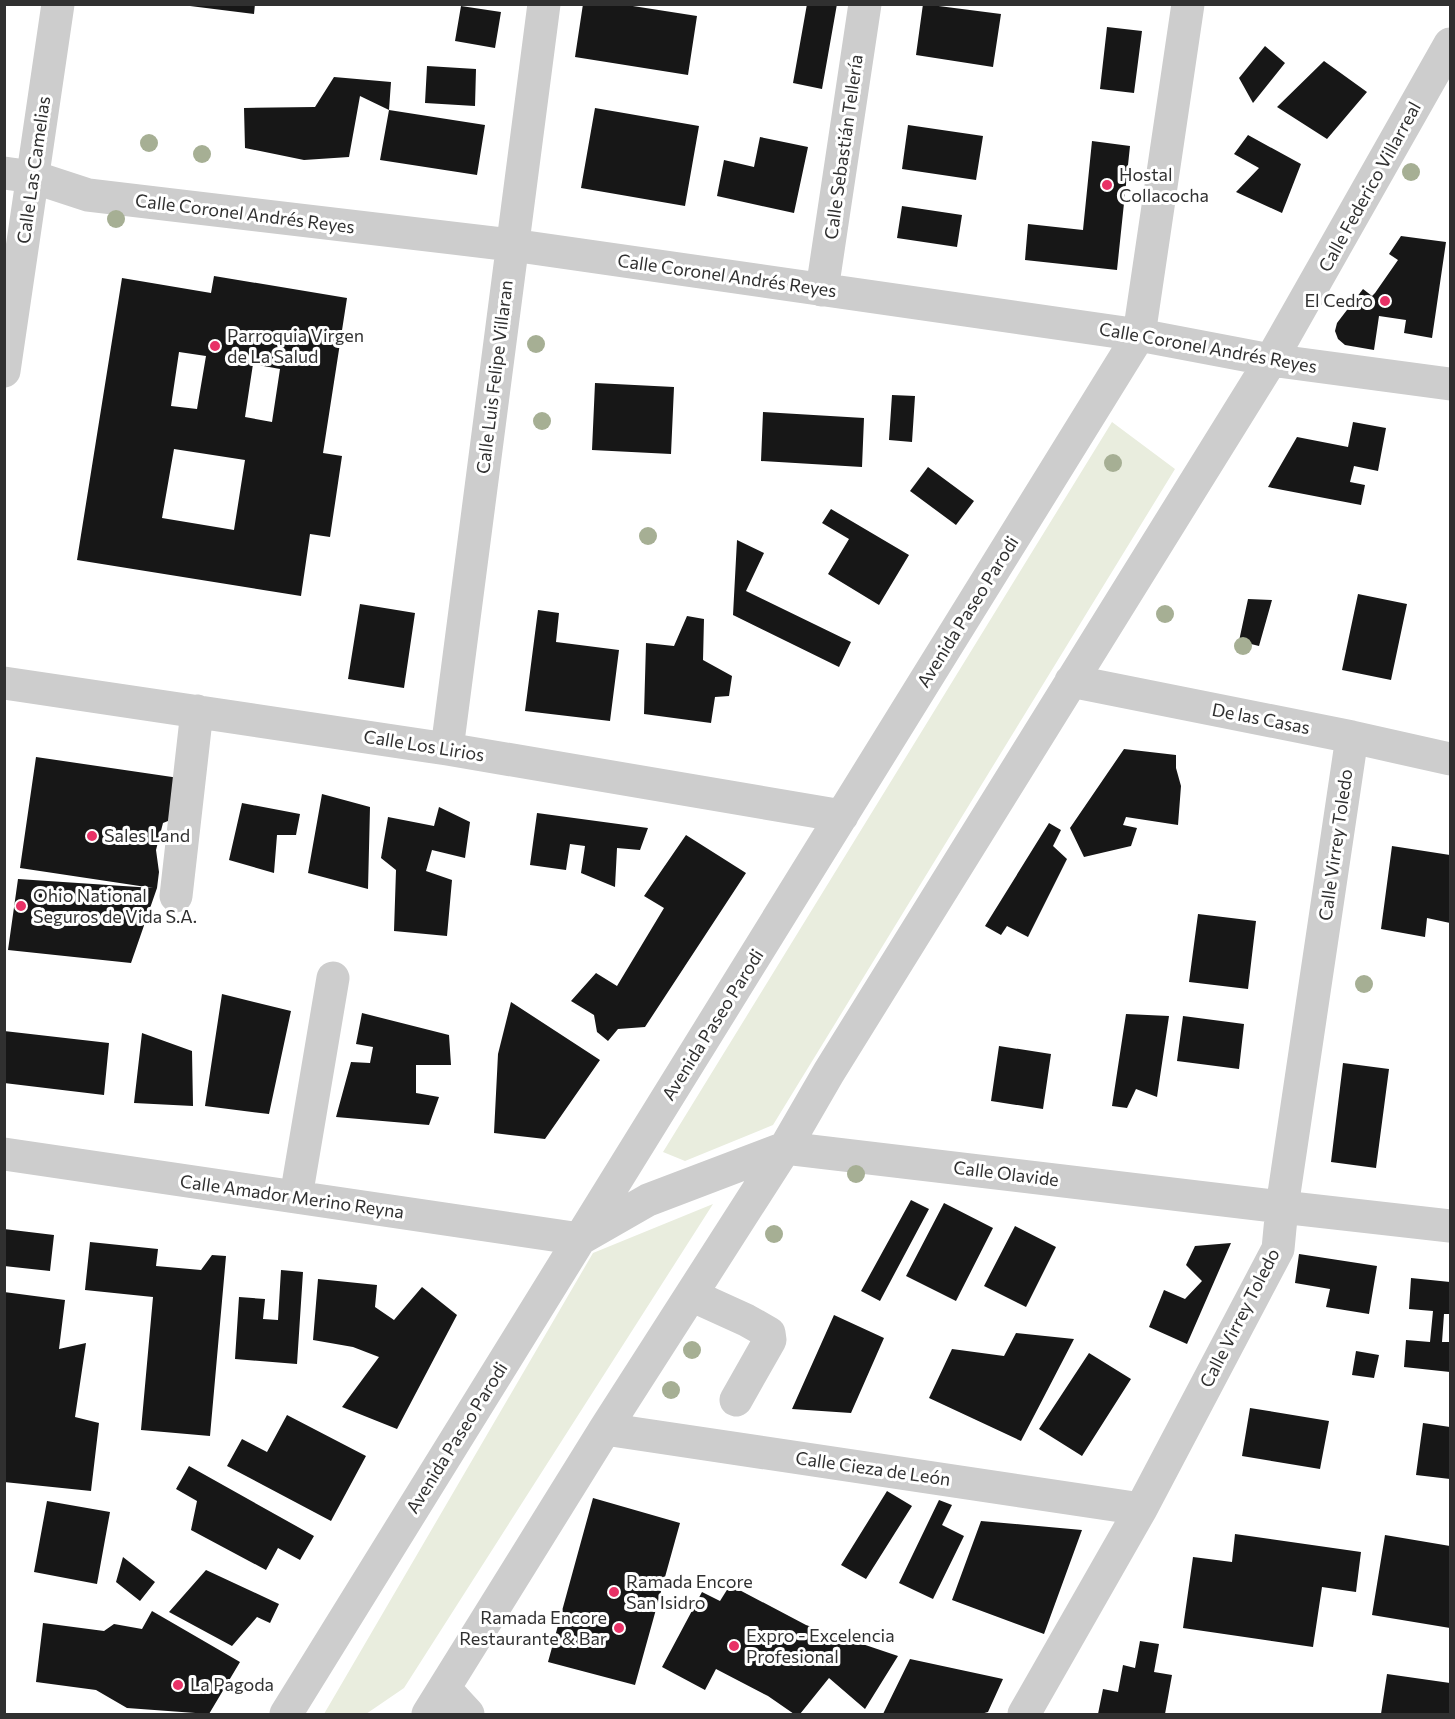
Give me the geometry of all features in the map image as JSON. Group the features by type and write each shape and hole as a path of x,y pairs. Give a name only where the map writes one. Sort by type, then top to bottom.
{"street":[{"name":"Calle Las Camelias","path":"4,371 19,175 58,4"},
{"name":"Calle Luis Felipe Villaran","path":"447,749 544,4"},
{"name":"Calle Sebastián Tellería","path":"822,290 865,4"},
{"path":"1139,335 1188,4"},
{"name":"Calle Federico Villarreal","path":"1271,360 1450,44"},
{"name":"Calle Coronel Andrés Reyes","path":"19,175 88,195 512,245 1139,335 1271,360 1450,384"},
{"name":"Avenida Paseo Parodi","path":"286,1714 1139,335"},
{"path":"468,1714 436,1701 605,1429 785,1148 835,1062 1271,360"},
{"name":"De las Casas","path":"1071,681 1450,759"},
{"name":"Calle Los Lirios","path":"4,683 447,749 842,816"},
{"path":"176,896 197,711"},
{"name":"Calle Virrey Toledo","path":"1024,1714 1141,1509 1278,1249 1282,1207 1352,737"},
{"path":"296,1197 333,978"},
{"name":"Calle Olavide","path":"580,1239 648,1200 785,1148 1450,1226"},
{"name":"Calle Amador Merino Reyna","path":"4,1154 580,1239"},
{"path":"691,1295 770,1333 770,1340 736,1400"},
{"name":"Calle Cieza de León","path":"605,1429 1141,1509"}],"shaded area":[{"path":"1112,422 1175,469 773,1125 685,1161 663,1152"},
{"path":"713,1204 404,1688 366,1714 324,1714 593,1253"}],"building":[{"path":"190,4 255,4 254,14 190,6"},
{"path":"583,4 620,4 697,16 688,75 575,57"},
{"path":"807,4 837,4 822,89 793,83"},
{"path":"923,4 1001,14 993,67 916,55"},
{"path":"461,6 501,12 495,48 455,41"},
{"path":"1107,27 1142,31 1134,93 1100,89"},
{"path":"1265,46 1285,63 1253,103 1239,78"},
{"path":"1324,61 1367,92 1327,139 1277,107"},
{"path":"427,66 476,69 475,106 425,103"},
{"path":"334,77 391,82 389,110 360,96 349,157 304,160 245,148 244,108 315,107"},
{"path":"595,108 699,126 685,206 581,188"},
{"path":"389,110 485,125 477,175 380,160"},
{"path":"908,125 983,136 976,180 902,169"},
{"path":"1248,135 1301,164 1282,213 1236,192 1259,168 1234,154"},
{"path":"760,137 808,147 794,213 717,196 724,160 754,167"},
{"name":"Hostal Collacocha","path":"1092,141 1130,146 1117,270 1025,260 1028,224 1083,230"},
{"path":"902,206 962,215 957,247 897,238"},
{"path":"1401,236 1446,242 1432,338 1404,333 1406,320 1379,316 1374,350 1345,345 1338,339 1335,331 1337,323 1363,289 1372,296 1375,293 1398,260 1389,254"},
{"path":"214,276 347,298 323,453 342,456 330,537 310,534 301,596 77,560 122,278 211,293","holes":["179,352 206,356 197,409 171,406","253,364 280,369 272,422 245,417","174,449 245,460 234,530 162,518"]},
{"path":"595,383 674,387 671,454 592,450"},
{"path":"892,395 915,396 912,442 889,440"},
{"path":"763,412 864,418 862,467 761,461"},
{"path":"1353,422 1386,428 1378,471 1354,466 1350,482 1365,485 1361,505 1268,487 1297,437 1348,447"},
{"path":"928,467 974,501 956,525 910,491"},
{"path":"831,509 909,555 879,605 828,574 849,539 822,523"},
{"path":"737,540 764,553 746,591 851,642 839,667 733,615"},
{"path":"1358,594 1407,604 1391,680 1342,670"},
{"path":"1248,599 1272,600 1259,646 1239,641"},
{"path":"360,604 415,613 404,688 348,679"},
{"path":"538,610 559,613 556,642 619,650 610,721 525,711"},
{"path":"687,616 704,619 703,660 732,676 729,696 715,697 711,723 644,714 646,643 674,646"},
{"path":"1124,749 1176,755 1176,768 1181,786 1178,825 1126,817 1123,825 1137,828 1131,846 1084,857 1070,828"},
{"name":"Sales Land","path":"36,757 179,778 173,819 163,823 156,850 159,872 157,888 131,963 8,950 18,879 153,888 20,868"},
{"path":"322,794 370,807 368,889 308,873"},
{"path":"242,803 300,814 296,835 277,835 274,873 229,860"},
{"path":"439,807 470,822 465,858 432,850 426,871 452,880 447,936 394,931 396,870 381,858 388,817 434,826"},
{"path":"537,813 648,828 640,850 617,848 615,887 581,873 585,846 570,844 566,870 530,865"},
{"path":"1049,823 1061,830 1053,846 1067,859 1028,937 1007,926 1001,935 985,926"},
{"path":"686,835 746,873 645,1027 618,1029 608,1041 597,1032 594,1015 571,1001 596,973 617,986 664,908 644,896"},
{"path":"1392,846 1450,855 1450,923 1427,918 1425,937 1381,929"},
{"path":"1198,914 1256,921 1248,989 1189,982"},
{"path":"222,994 291,1011 269,1114 205,1106"},
{"path":"511,1002 600,1060 545,1139 494,1133 498,1054"},
{"path":"362,1013 449,1035 451,1065 416,1065 416,1093 439,1097 429,1125 336,1117 351,1062 370,1063 373,1047 356,1044"},
{"path":"1126,1014 1169,1016 1157,1097 1136,1089 1127,1108 1112,1106"},
{"path":"1183,1016 1244,1024 1239,1069 1177,1061"},
{"path":"4,1031 109,1043 104,1095 4,1083"},
{"path":"142,1033 192,1051 193,1106 134,1103"},
{"path":"999,1046 1051,1054 1043,1109 991,1101"},
{"path":"1343,1063 1389,1069 1376,1168 1331,1162"},
{"path":"911,1200 929,1209 880,1301 861,1291"},
{"path":"944,1203 993,1228 956,1301 906,1276"},
{"path":"1015,1226 1056,1247 1026,1307 984,1286"},
{"path":"4,1229 54,1235 50,1271 4,1266"},
{"path":"90,1242 158,1249 156,1266 201,1270 212,1255 226,1256 210,1436 141,1430 153,1297 85,1290"},
{"path":"1231,1243 1187,1344 1149,1327 1164,1290 1185,1299 1202,1281 1186,1265 1195,1246"},
{"path":"1299,1254 1377,1266 1369,1314 1326,1307 1330,1289 1295,1283"},
{"path":"281,1270 303,1272 297,1364 235,1359 239,1297 265,1299 263,1319 278,1320"},
{"path":"1411,1278 1450,1282 1450,1314 1444,1314 1442,1342 1450,1342 1450,1372 1404,1367 1406,1340 1430,1342 1433,1311 1409,1309"},
{"path":"318,1279 377,1285 375,1307 394,1320 422,1287 457,1315 397,1429 342,1407 379,1357 353,1347 313,1340"},
{"path":"4,1292 65,1300 59,1349 86,1343 75,1417 99,1423 91,1491 4,1482"},
{"path":"834,1315 884,1338 851,1413 792,1409"},
{"path":"1016,1333 1074,1339 1021,1441 929,1398 952,1349 1004,1356"},
{"path":"1356,1351 1379,1355 1374,1378 1352,1375"},
{"path":"1089,1353 1131,1379 1082,1456 1039,1429"},
{"path":"1250,1408 1329,1421 1320,1469 1242,1456"},
{"path":"287,1415 366,1456 331,1521 227,1466 242,1439 267,1452"},
{"path":"1423,1423 1450,1427 1450,1479 1416,1475"},
{"path":"189,1466 314,1536 300,1560 278,1548 266,1570 191,1530 197,1501 176,1489"},
{"path":"887,1491 912,1506 866,1579 841,1565"},
{"name":"Ramada Encore San Isidro","path":"593,1498 680,1523 635,1685 548,1662"},
{"path":"939,1500 952,1505 942,1525 964,1536 933,1599 899,1583"},
{"path":"47,1501 110,1512 97,1584 34,1572"},
{"path":"981,1521 1082,1530 1044,1634 952,1600"},
{"path":"1235,1534 1361,1552 1356,1592 1322,1587 1313,1647 1183,1628 1193,1557 1232,1562"},
{"path":"1385,1535 1450,1546 1450,1628 1372,1615"},
{"path":"123,1557 155,1582 140,1601 116,1582"},
{"path":"206,1570 279,1604 270,1623 257,1617 232,1646 169,1612"},
{"name":"Expro - Excelencia Profesional","path":"730,1585 806,1625 898,1656 865,1709 829,1678 800,1714 794,1714 768,1696 716,1669 705,1690 662,1667 702,1592 720,1601"},
{"path":"152,1611 240,1662 209,1714 127,1708 96,1690 36,1682 43,1623 104,1631 114,1624 142,1629"},
{"path":"1140,1641 1159,1644 1154,1672 1172,1675 1165,1714 1098,1714 1103,1689 1118,1692 1123,1665 1135,1668"},
{"path":"910,1659 1003,1679 988,1712 981,1714 883,1714"},
{"path":"1387,1674 1450,1683 1450,1714 1381,1714"}],"place":[{"name":"Hostal Collacocha","path":"1107,185"},
{"name":"El Cedro","path":"1385,301"},
{"name":"Parroquia Virgen de La Salud","path":"215,346"},
{"name":"Sales Land","path":"92,836"},
{"name":"Ohio National Seguros de Vida S.A.","path":"21,906"},
{"name":"Ramada Encore San Isidro","path":"614,1592"},
{"name":"Ramada Encore Restaurante & Bar","path":"619,1628"},
{"name":"Expro - Excelencia Profesional","path":"734,1646"},
{"name":"La Pagoda","path":"178,1685"}]}
